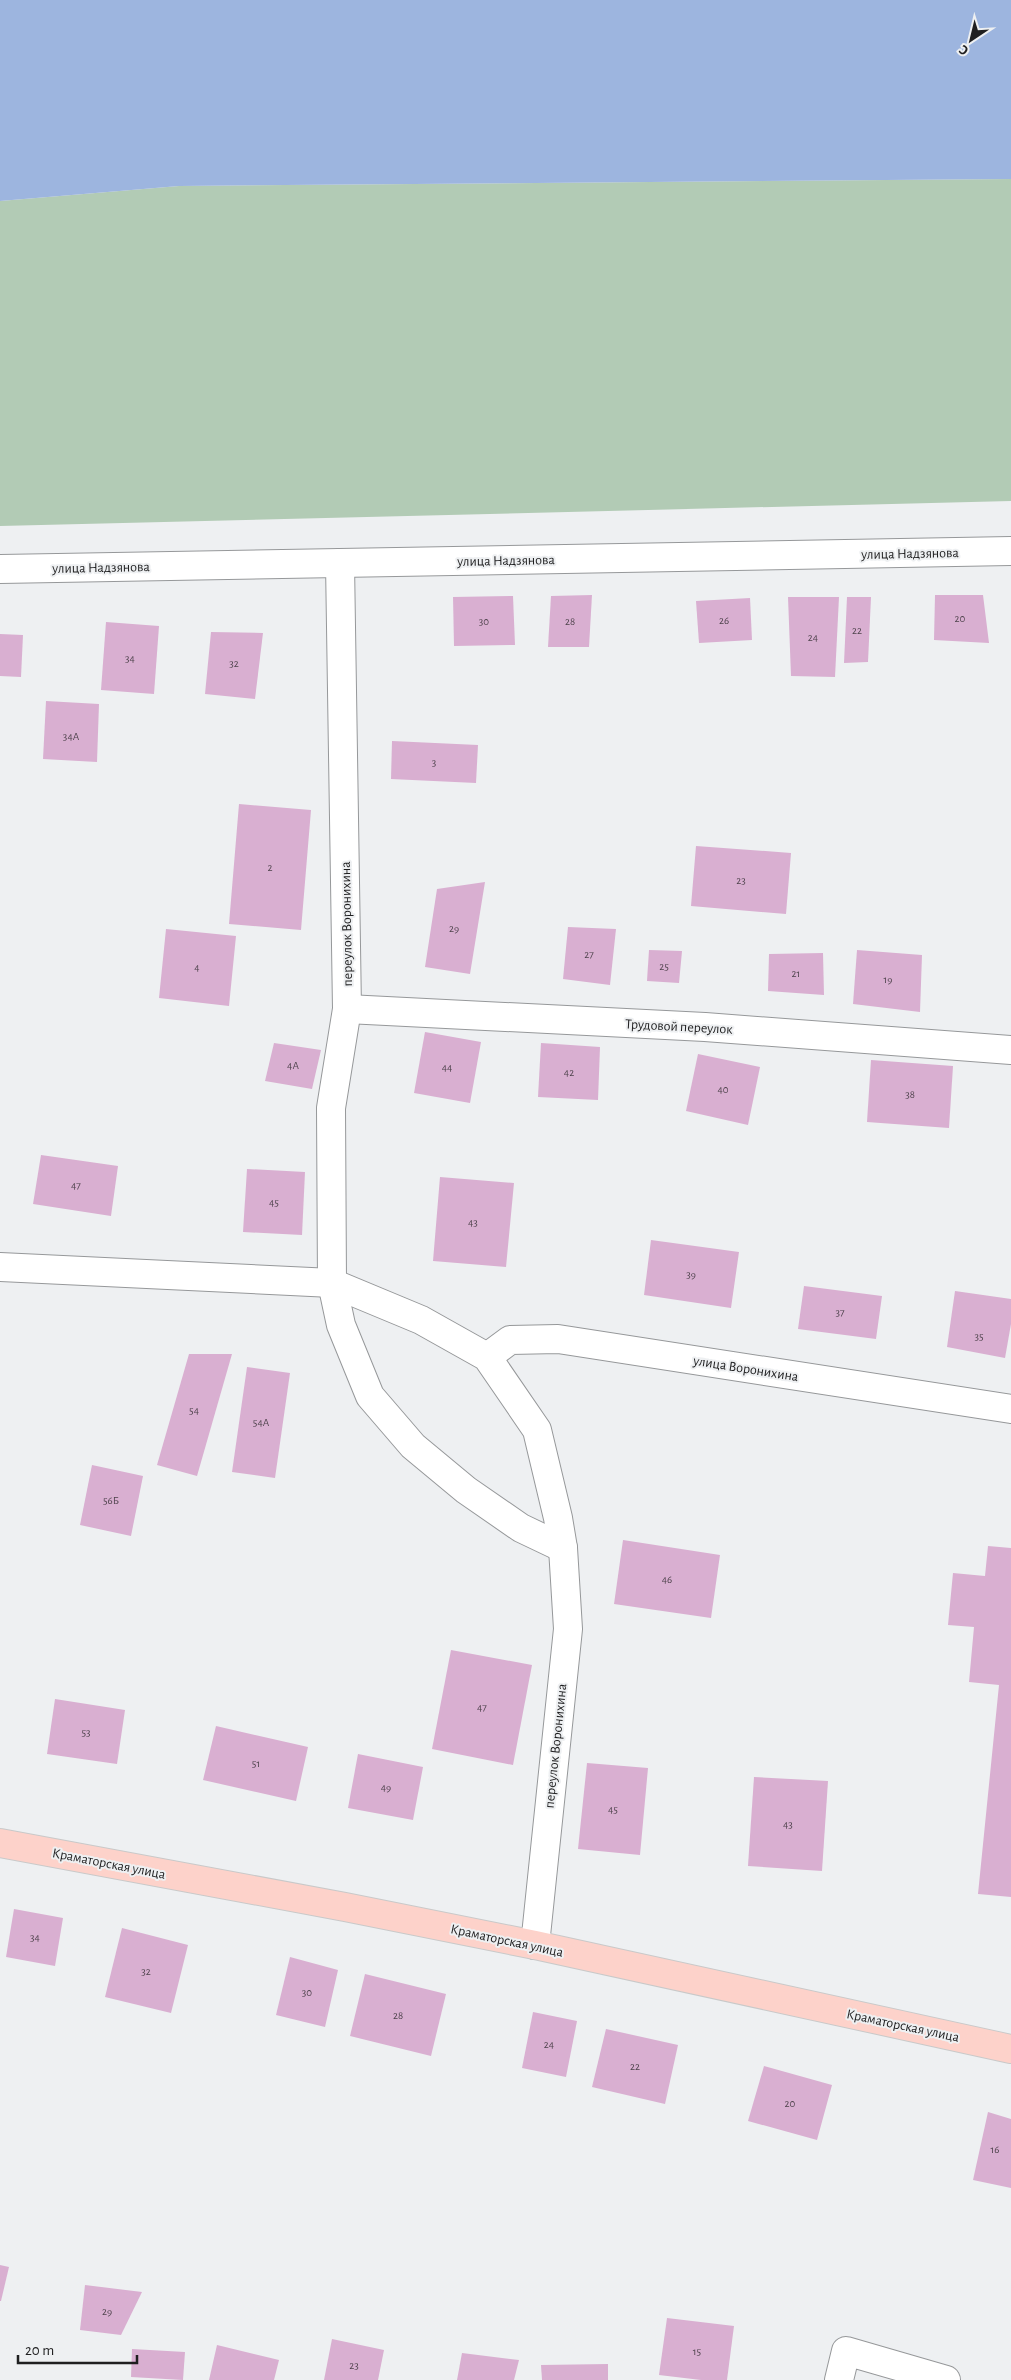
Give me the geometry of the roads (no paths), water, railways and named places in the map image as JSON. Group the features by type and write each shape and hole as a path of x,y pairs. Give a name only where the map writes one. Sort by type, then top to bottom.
{"main road":[{"name":"Краматорская улица","path":"0,1843 335,1905 535,1945 1011,2049"}],"street":[{"name":"улица Надзянова","path":"0,568 1011,551"},
{"name":"переулок Воронихина","path":"340,563 347,1009 331,1108 332,1283 341,1325 370,1396 413,1446 466,1490 521,1528 563,1548"},
{"name":"Трудовой переулок","path":"347,1009 705,1027 1011,1050"},
{"path":"0,1267 332,1283"},
{"name":"переулок Воронихина","path":"332,1283 421,1320 487,1357 537,1430 558,1518 563,1548 568,1629 535,1945"},
{"name":"улица Воронихина","path":"487,1357 510,1340 558,1339 1011,1409"},
{"path":"840,2380 846,2351 946,2380"}],"water":[{"path":"0,0 1011,0 1011,179 179,186 0,201"}]}
